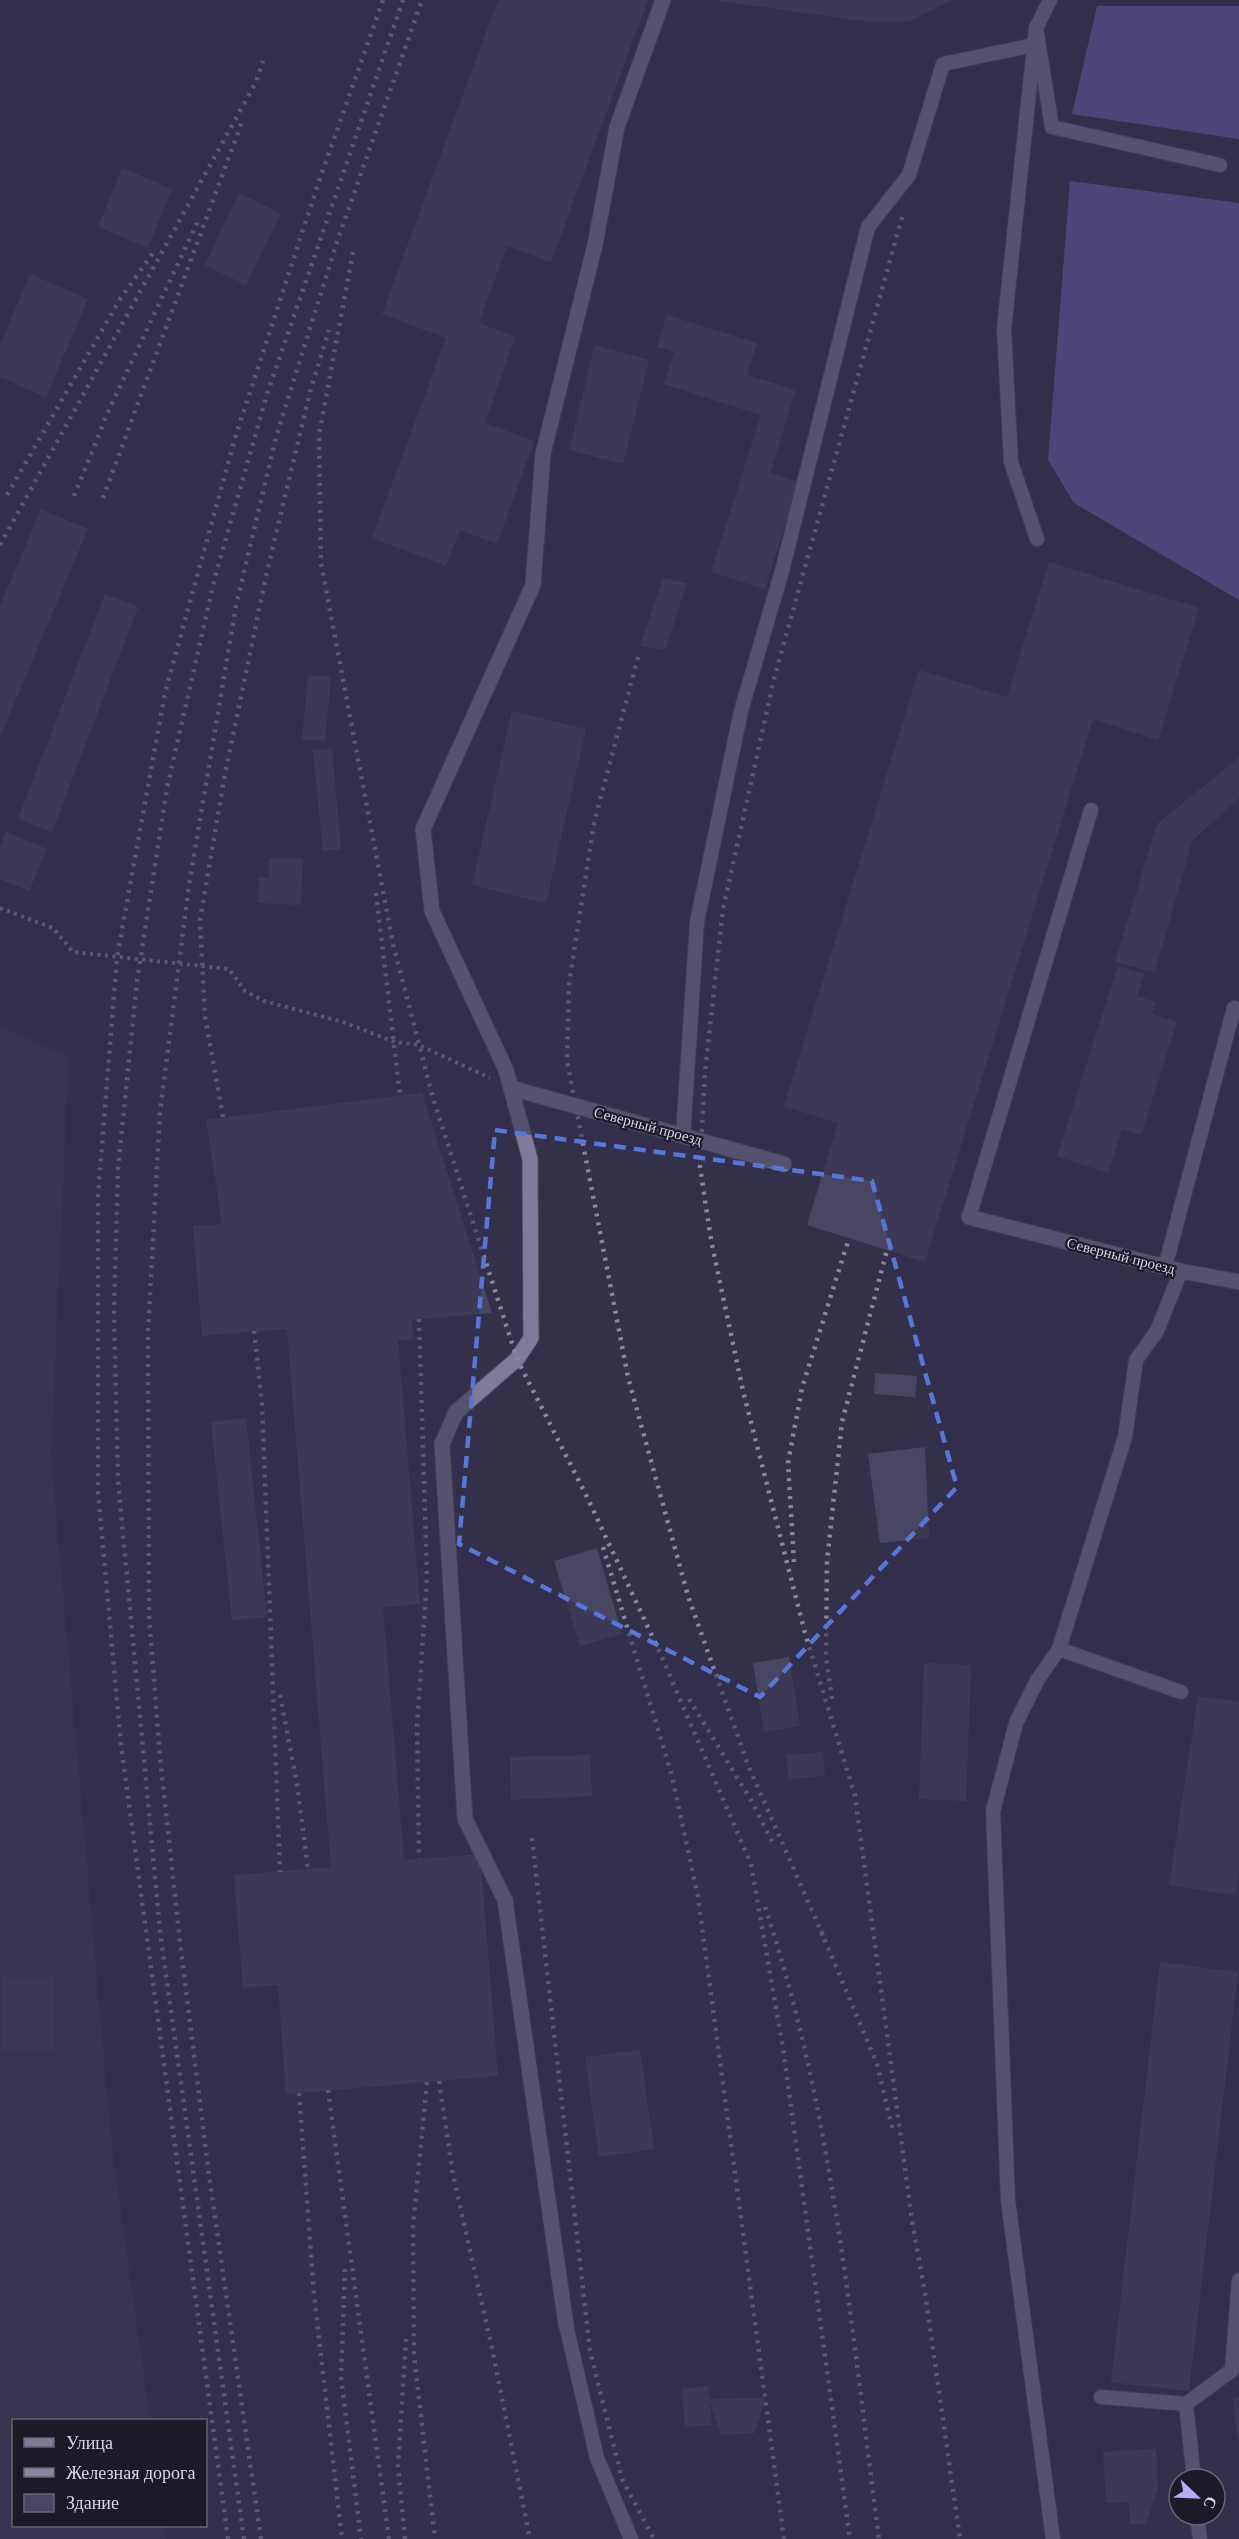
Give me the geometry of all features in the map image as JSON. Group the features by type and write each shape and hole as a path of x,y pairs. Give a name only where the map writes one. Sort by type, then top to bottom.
{"street":[{"path":"566,2325 505,1900 465,1819 442,1444 456,1412 517,1359 531,1338 530,1159 506,1070 432,911 423,829 532,585 543,454 595,245 616,127 663,0"},
{"name":"Северный проезд","path":"511,1088 784,1164"},
{"name":"Северный проезд","path":"969,1216 1164,1267 1239,1282"}],"lane":[{"path":"1037,539 1011,462 1004,330 1036,28 1050,0"},
{"path":"1036,28 1052,127 1220,165"},
{"path":"683,1136 697,922 741,711 782,571 868,227 909,175 943,64 1034,45"},
{"path":"969,1216 1090,810"},
{"path":"1164,1267 1234,1008"},
{"path":"1053,2539 1008,2201 993,1811 1016,1723 1038,1679 1059,1649 1125,1437 1136,1360 1157,1331 1181,1271"},
{"path":"1059,1649 1181,1692"},
{"path":"1101,2397 1186,2404 1232,2370 1239,2280"},
{"path":"566,2325 597,2458 631,2539"},
{"path":"1186,2404 1193,2467"}],"path":[{"path":"0,908 53,928 74,952 229,969 245,991 264,1001 343,1022 395,1042 419,1045 511,1088"}],"highlighted area":[{"path":"495,1130 872,1181 957,1487 760,1697 459,1544"}],"shaded area":[{"path":"1097,6 1239,6 1239,139 1072,114"},
{"path":"1070,181 1239,203 1239,600 1074,503 1048,460"},
{"path":"0,1027 69,1056 51,1455 111,2138 150,2419 12,2419 12,2527 164,2527 166,2539 0,2539"}],"building":[{"path":"498,0 648,0 551,262 507,246 479,323 515,337 485,423 534,441 497,544 460,530 446,566 372,538 446,338 382,314"},
{"path":"713,0 953,0 909,21 870,22"},
{"path":"122,168 172,189 148,248 98,227"},
{"path":"239,193 281,214 246,285 205,265"},
{"path":"30,274 88,299 46,397 0,377 0,345"},
{"path":"667,315 757,343 747,375 796,390 770,473 798,482 765,589 711,572 761,415 664,384 674,352 657,347"},
{"path":"595,345 649,360 623,464 569,450"},
{"path":"41,509 88,529 0,737 0,606"},
{"path":"1049,562 1199,608 1158,740 1093,719 925,1262 807,1225 838,1123 784,1106 919,670 1007,697"},
{"path":"663,578 687,583 665,650 640,646"},
{"path":"105,594 138,607 52,832 18,819"},
{"path":"308,675 331,677 325,741 302,739"},
{"path":"512,711 586,729 546,903 472,885"},
{"path":"332,749 341,849 323,851 313,750"},
{"path":"1239,758 1239,798 1192,841 1155,972 1115,962 1157,824"},
{"path":"6,832 47,849 29,891 0,879 0,848"},
{"path":"269,858 303,859 301,905 258,903 259,877 269,878"},
{"path":"1118,966 1144,974 1137,996 1156,1002 1152,1014 1177,1022 1141,1135 1122,1129 1108,1173 1057,1156"},
{"path":"422,1093 492,1313 412,1320 413,1339 398,1340 420,1604 383,1607 404,1860 480,1854 498,2076 286,2094 278,1985 243,1988 234,1875 331,1867 287,1329 202,1336 193,1226 222,1224 206,1120"},
{"path":"875,1373 917,1376 915,1397 874,1394"},
{"path":"246,1418 267,1617 232,1620 211,1422"},
{"path":"925,1447 929,1538 880,1543 868,1454"},
{"path":"597,1548 622,1634 580,1646 554,1561"},
{"path":"789,1657 800,1726 764,1732 753,1663"},
{"path":"924,1663 971,1665 966,1801 919,1799"},
{"path":"1198,1696 1239,1702 1239,1868 1235,1895 1169,1885"},
{"path":"823,1752 825,1776 788,1779 787,1755"},
{"path":"590,1755 592,1796 511,1800 510,1757"},
{"path":"1160,1962 1238,1972 1189,2391 1111,2382"},
{"path":"1,1977 54,1977 55,2051 2,2052"},
{"path":"640,2050 654,2149 599,2157 585,2057"},
{"path":"708,2386 712,2425 685,2427 682,2389"},
{"path":"1233,2397 1239,2397 1239,2439 1237,2439"},
{"path":"765,2398 755,2433 721,2435 709,2399"},
{"path":"1156,2449 1158,2488 1146,2524 1130,2524 1129,2502 1106,2503 1103,2452"}],"railway":[{"path":"228,2539 121,1745 98,1492 98,1196 117,957 165,693 235,438 318,184 383,0"},
{"path":"244,2539 160,1931 118,1480 114,1313 118,1169 137,981 167,788 215,577 267,394 403,0"},
{"path":"261,2539 209,2175 180,1942 160,1757 149,1615 148,1332 160,1112 189,885 236,606 276,437 338,239 422,0"},
{"path":"0,545 256,82 263,61"},
{"path":"103,498 243,119"},
{"path":"902,217 774,679 723,909 705,1072 700,1167 711,1240 743,1391 805,1633 855,1796 913,2228"},
{"path":"74,496 108,412 199,219"},
{"path":"353,252 319,435 321,563 393,944 433,1098 517,1359 588,1499 660,1653 751,1864 783,2048 850,2539"},
{"path":"7,495 120,299 153,253"},
{"path":"223,1117 205,1017 200,920 225,774 266,576 310,392 329,330"},
{"path":"638,657 594,823 569,984 567,1061 628,1377 688,1596 748,1765 824,1938"},
{"path":"376,893 400,1095"},
{"path":"794,1562 788,1463 802,1388 849,1238"},
{"path":"832,1699 826,1656 827,1561 842,1422 887,1250"},
{"path":"419,1319 427,1577 417,1727 419,1859"},
{"path":"254,1331 262,1404 280,1872"},
{"path":"603,1547 672,1776 698,1897 784,2539"},
{"path":"280,1695 297,1784 308,1869"},
{"path":"689,1699 751,1800 775,1847"},
{"path":"532,1838 590,2351 622,2479 654,2539"},
{"path":"765,1907 808,2062 824,2141 849,2300 879,2539"},
{"path":"821,1931 877,2064 893,2131"},
{"path":"439,2081 453,2175 492,2348 530,2539"},
{"path":"427,2082 413,2226 414,2355 435,2539"},
{"path":"328,2090 389,2539"},
{"path":"299,2093 314,2294 342,2539"},
{"path":"912,2222 925,2293 960,2539"},
{"path":"345,2269 341,2377 361,2539"},
{"path":"405,2539 398,2466 406,2339"}]}
